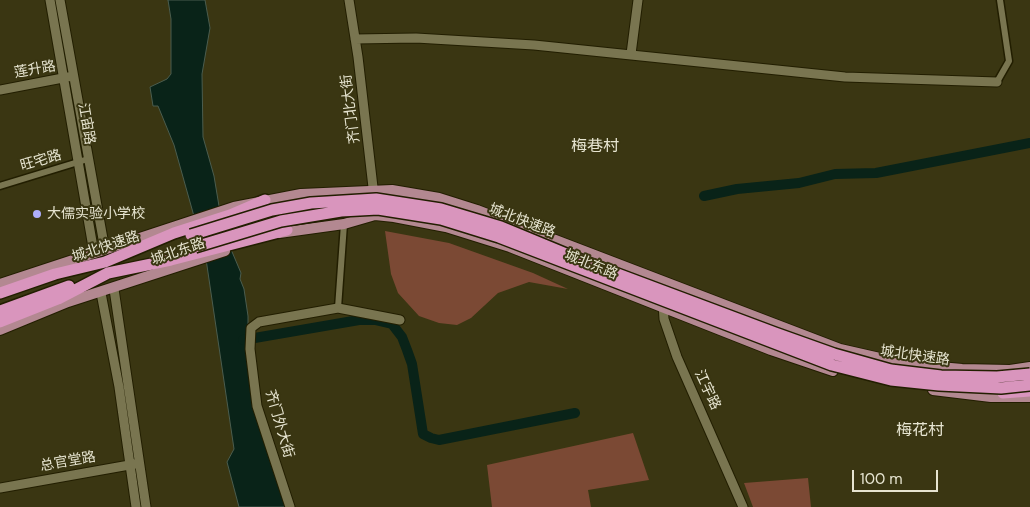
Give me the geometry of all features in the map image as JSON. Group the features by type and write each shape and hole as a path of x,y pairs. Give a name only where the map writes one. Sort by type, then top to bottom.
{"highway":[{"name":"城北快速路","path":"0,311 191,235 272,210 310,203 376,199 441,209 500,227 588,263 834,354 890,370 940,381 1001,388 1030,385"},
{"path":"0,322 58,299 106,268 174,233 230,215 266,200"},
{"name":"城北快速路","path":"0,300 106,268 195,247 281,221 341,211 378,209 441,220 499,237 832,365 891,380 940,381 1030,374"},
{"path":"0,293 55,274 171,260 287,230"},
{"path":"940,381 1030,368"},
{"path":"940,381 1002,393 1030,391"}],"main road":[{"name":"江宙路","path":"50,0 94,253"},
{"name":"江宙路","path":"60,0 105,250"},
{"name":"齐门北大街","path":"349,0 374,190 375,215"},
{"path":"631,54 638,0"},
{"path":"355,38 426,39 631,54 845,77 997,82"},
{"name":"莲升路","path":"0,90 64,79 74,75"},
{"name":"城北东路","path":"0,284 234,207 301,194 392,190 439,198 588,251 840,349 906,364 972,369 1010,370 1030,368"},
{"name":"城北东路","path":"0,330 68,302 287,230 344,224 375,215 446,227 510,247 617,291 664,306 771,350 828,369 872,381 991,396 1030,397"},
{"name":"江宇路","path":"659,280 664,306 664,319 677,357 743,507"},
{"path":"114,288 146,507"},
{"path":"101,292 119,387 136,507"},
{"path":"338,308 400,320"},
{"name":"齐门外大街","path":"290,507 257,406 251,328 259,322 338,308"},
{"name":"总官堂路","path":"0,488 140,462"}],"street":[{"path":"997,82 1010,61 1000,0"},
{"name":"旺宅路","path":"0,186 88,159"},
{"path":"338,308 344,224"}],"shaded area":[{"path":"168,0 205,0 210,28 202,74 203,137 214,176 220,212 230,247 241,273 240,279 244,289 248,316 246,346 255,411 288,507 239,507 227,462 234,449 206,259 174,145 158,106 153,106 150,87 167,79 171,74 171,19"},
{"path":"385,231 449,243 533,273 568,289 529,282 498,293 471,318 457,325 439,323 419,316 398,293 391,274"},
{"path":"633,433 649,480 588,490 591,507 492,507 487,465"},
{"path":"808,478 811,507 753,507 744,483"}],"waterway":[{"path":"704,196 737,189 799,183 835,174 876,173 1030,143"},
{"path":"243,340 359,320 375,320 392,324 402,337 412,364 423,434 439,440 575,413"}],"place":[{"name":"大儒实验小学校","path":"37,214"}],"district":[{"name":"梅巷村","path":"595,147"},
{"name":"梅花村","path":"920,431"}]}
